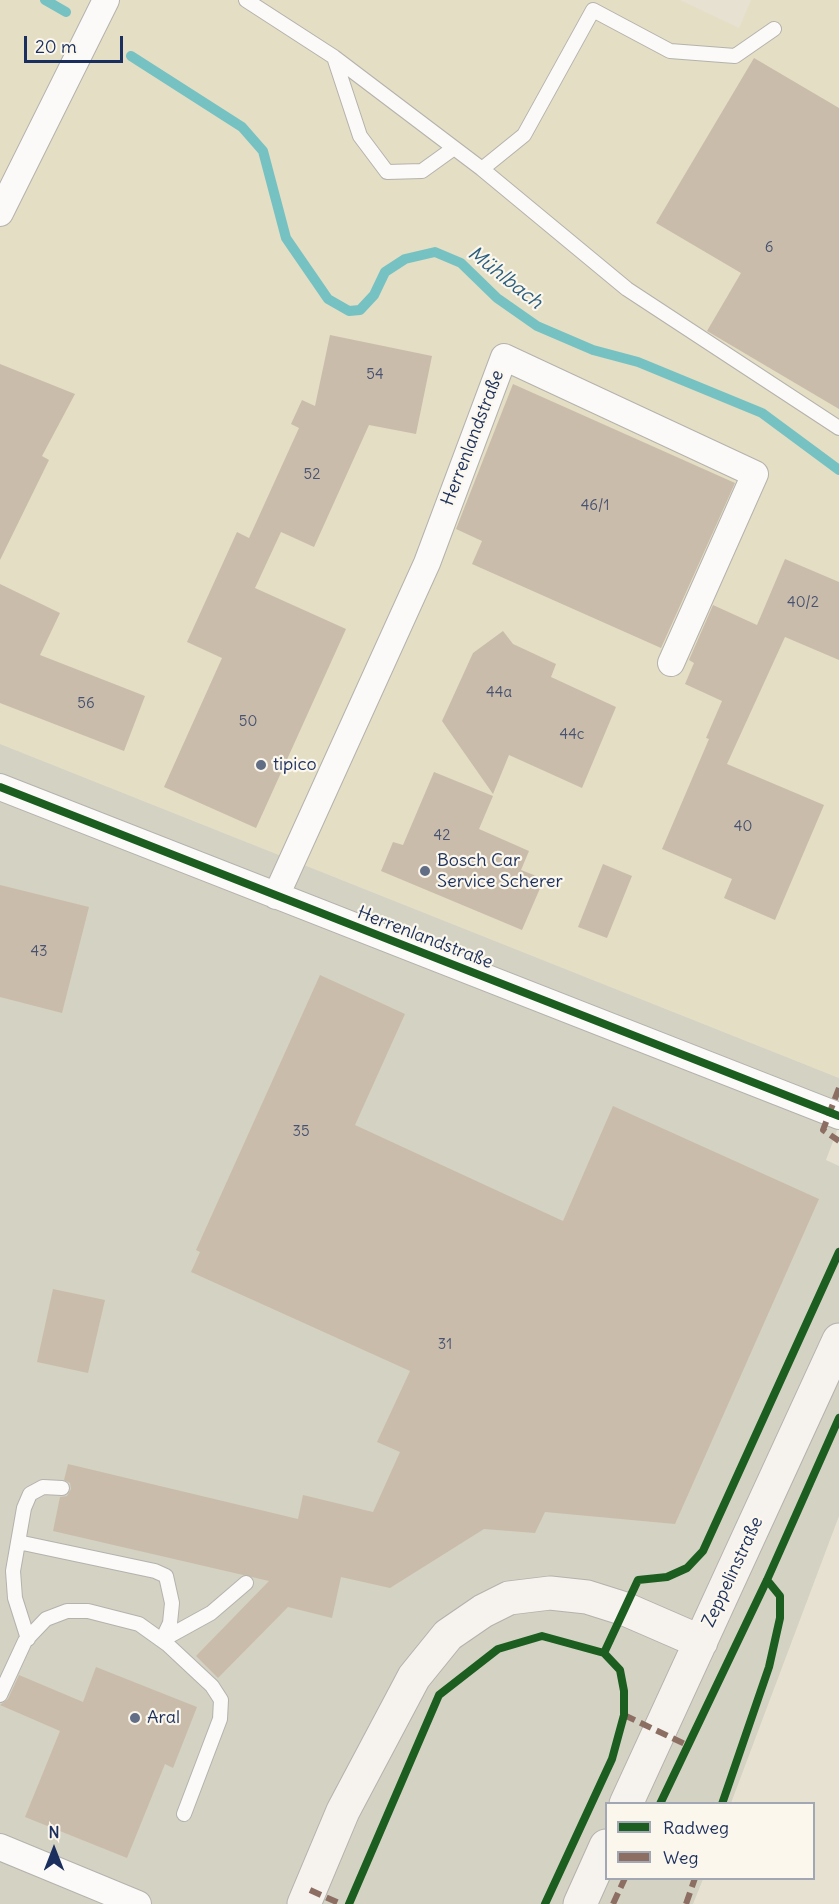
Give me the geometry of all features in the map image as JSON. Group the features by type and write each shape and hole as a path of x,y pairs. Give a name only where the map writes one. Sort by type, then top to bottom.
{"main road":[{"name":"Zeppelinstraße","path":"626,1802 839,1340"},
{"path":"304,1904 343,1811 414,1677 448,1635 483,1611 508,1598 550,1593 587,1597 625,1609 701,1642"},
{"path":"580,1904 605,1848"}],"street":[{"path":"0,213 106,0"},
{"name":"Herrenlandstraße","path":"276,896 427,563 504,357 755,474 672,663"},
{"name":"Herrenlandstraße","path":"0,787 839,1116"},
{"path":"0,1848 138,1904"}],"lane":[{"path":"246,0 334,57 454,148 627,290 839,428"},
{"path":"482,170 524,135 593,10 670,51 735,56 774,28"},
{"path":"334,57 360,136 387,172 422,171 454,148"},
{"path":"28,1639 15,1598 13,1571 24,1508 30,1494 43,1487 62,1488"},
{"path":"18,1542 155,1571 166,1576 172,1603 170,1623 162,1640"},
{"path":"162,1640 212,1613 246,1583"},
{"path":"0,1695 28,1639 46,1619 67,1611 105,1614 140,1624 162,1640 212,1686 221,1700 220,1719 184,1814"}],"shaded area":[{"path":"0,0 680,0 739,28 751,0 839,0 839,1078 0,744"},
{"path":"0,744 839,1078 839,1125 826,1160 839,1166 839,1516 731,1802 605,1802 605,1880 703,1880 693,1904 0,1904"}],"building":[{"path":"754,58 839,108 839,409 707,331 741,273 656,223"},
{"path":"330,335 432,356 416,434 369,425 314,547 281,532 255,588 346,629 256,828 164,787 222,658 187,642 237,532 249,538 299,428 291,424 302,400 315,406"},
{"path":"0,364 75,394 42,456 49,460 0,560"},
{"path":"513,384 735,483 661,648 472,564 482,541 456,529"},
{"path":"785,559 839,582 839,660 785,637 727,764 824,805 775,920 724,898 732,879 662,849 709,739 706,738 722,701 685,684 694,663 689,660 713,605 757,625"},
{"path":"0,584 60,613 40,655 145,696 124,751 0,703"},
{"path":"503,631 513,644 556,664 551,677 616,707 582,788 509,755 493,794 442,721 473,653"},
{"path":"434,772 493,796 479,829 529,851 521,870 544,879 522,930 381,871 393,842 403,845"},
{"path":"603,864 632,876 607,938 578,927"},
{"path":"0,885 89,907 62,1013 0,997"},
{"path":"320,975 405,1014 355,1125 563,1221 613,1106 819,1199 675,1524 545,1512 535,1533 484,1529 390,1588 341,1577 332,1618 288,1607 218,1678 196,1656 269,1581 53,1531 60,1497 67,1496 71,1489 70,1483 64,1480 68,1464 298,1519 303,1495 373,1512 400,1452 377,1442 410,1371 191,1272 200,1252 196,1250"},
{"path":"53,1289 105,1300 88,1373 37,1362"},
{"path":"96,1667 197,1707 173,1768 165,1764 127,1858 25,1817 60,1731 0,1705 8,1699 19,1675 83,1702"}],"waterway":[{"name":"Mühlbach","path":"45,0 66,12"},
{"name":"Mühlbach","path":"131,56 242,127 263,151 286,238 328,299 349,311 360,310 374,295 385,272 405,259 435,252 461,263 497,298 537,326 593,350 638,362 762,413 839,470"}],"marked path":[{"path":"839,1088 823,1130 839,1141"},
{"path":"624,1715 687,1745"},
{"path":"613,1904 624,1880"},
{"path":"686,1904 694,1880"},
{"path":"310,1890 341,1904"}],"cycle path":[{"path":"0,787 839,1116"},
{"path":"545,1904 612,1759 624,1715 624,1691 620,1670 604,1653 638,1580 667,1577 687,1568 703,1551 839,1252"},
{"path":"661,1802 767,1580 839,1418"},
{"path":"723,1802 769,1667 780,1618 780,1596 767,1580"},
{"path":"349,1904 439,1695 498,1649 542,1636 604,1653"}],"place":[{"name":"tipico","path":"261,765"},
{"name":"Bosch Car Service Scherer","path":"425,871"},
{"name":"Aral","path":"135,1718"}]}
